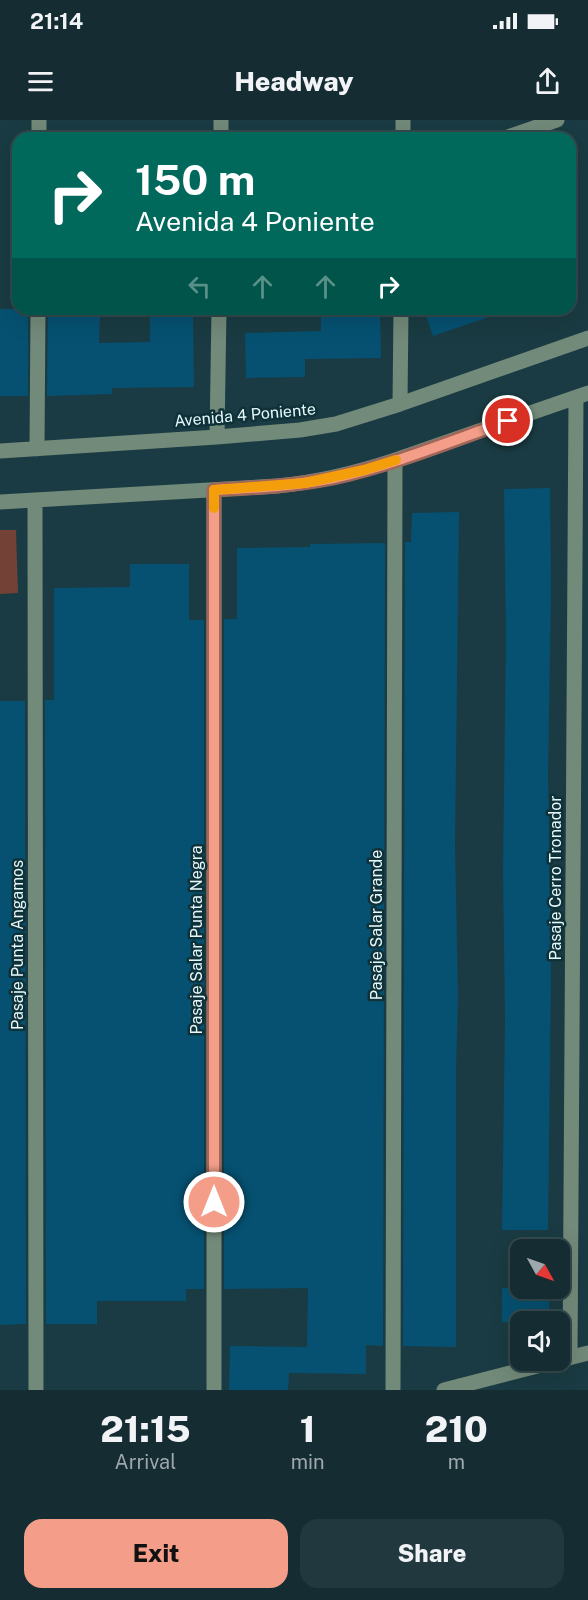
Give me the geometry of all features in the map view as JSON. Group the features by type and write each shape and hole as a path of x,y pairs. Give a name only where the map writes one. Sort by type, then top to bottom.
{"street":[{"path":"522,132 557,120"},
{"path":"37,449 38,315"},
{"path":"218,437 219,315"},
{"path":"400,404 401,315"},
{"name":"Avenida 4 Poniente","path":"0,452 218,437 300,430 336,424 588,338"},
{"path":"0,502 305,483 354,473 582,396"},
{"name":"Pasaje Cerro Tronador","path":"570,1358 582,396"},
{"name":"Pasaje Salar Grande","path":"393,1390 395,460"},
{"name":"Pasaje Salar Punta Negra","path":"214,490 214,1390"},
{"name":"Pasaje Punta Angamos","path":"35,500 36,1390"},
{"path":"570,1358 588,1353"},
{"path":"444,1390 519,1371"}],"shaded area":[{"path":"0,530 16,530 18,593 0,594"}],"building":[{"path":"0,309 12,309 12,315 28,315 28,396 0,396"},
{"path":"48,315 100,315 99,343 150,342 150,315 193,315 194,387 112,388 112,394 47,396"},
{"path":"321,315 380,315 381,358 305,359 305,377 246,378 245,333 321,331"},
{"path":"426,315 495,315 433,336"},
{"path":"550,488 548,774 551,972 548,1230 502,1230 505,1019 504,489"},
{"path":"459,512 455,845 458,997 456,1347 403,1346 405,542 411,542 412,513"},
{"path":"385,543 383,1346 366,1345 366,1374 289,1373 288,1390 229,1390 230,1346 307,1347 308,1288 224,1289 224,619 237,619 237,548"},
{"path":"130,564 189,564 189,620 204,620 204,1289 186,1289 186,1301 97,1301 97,1324 46,1324 45,700 54,700 54,588 130,587"},
{"path":"0,701 25,701 26,1324 0,1325"},
{"path":"502,1288 510,1288 510,1299 549,1299 549,1311 510,1311 510,1322 502,1322"}],"slow traffic":[{"path":"214,508 214,490 305,483 334,478 396,460"}],"route":[{"path":"214,1202 214,490 277,486 334,478 395,460 508,421"}]}
